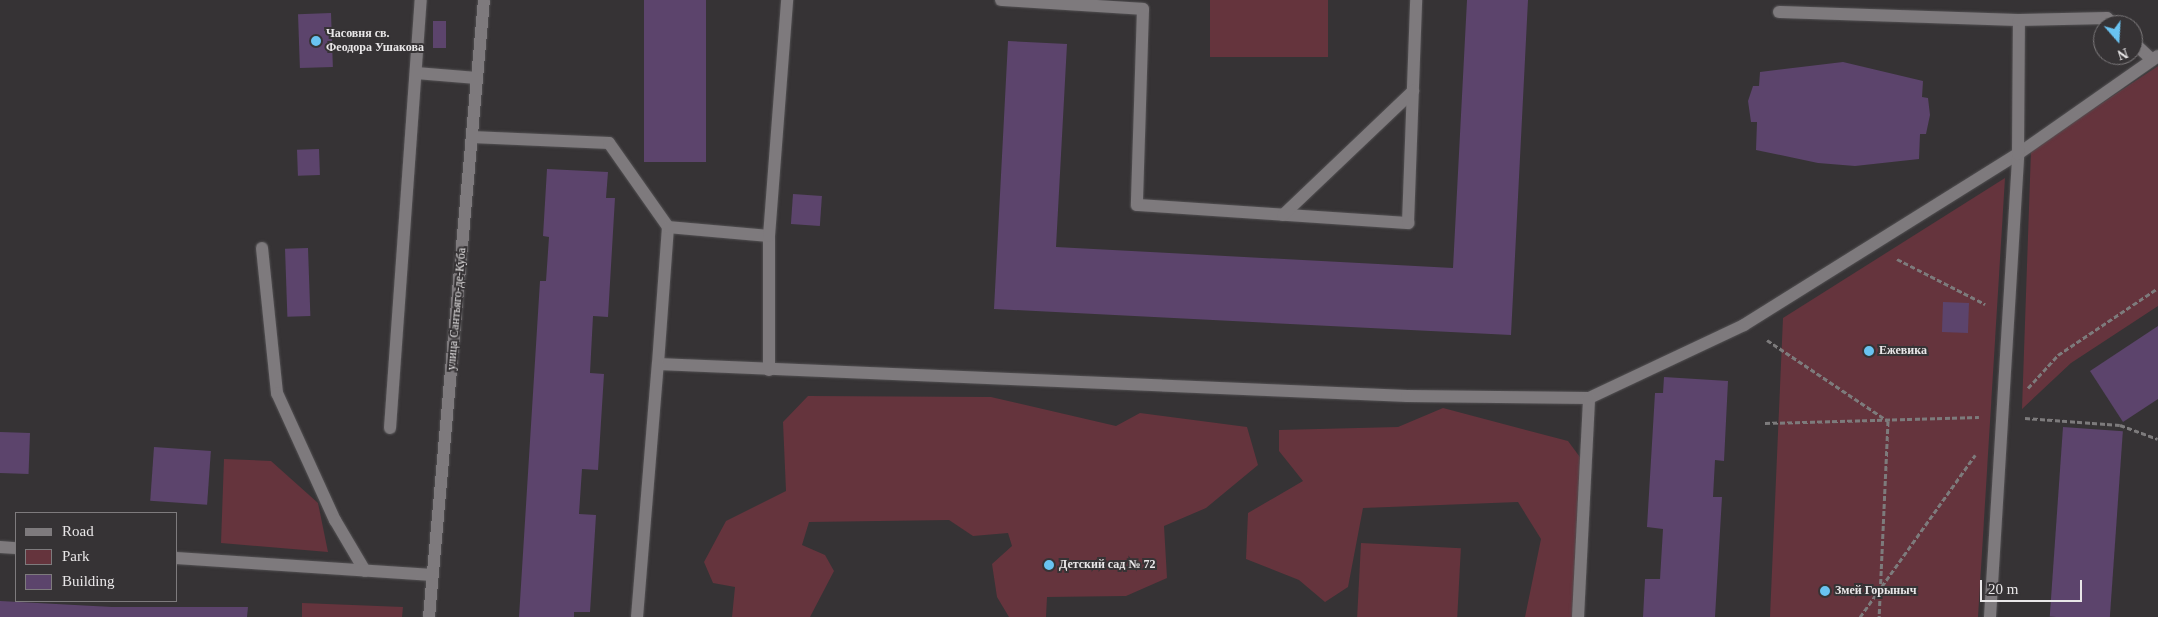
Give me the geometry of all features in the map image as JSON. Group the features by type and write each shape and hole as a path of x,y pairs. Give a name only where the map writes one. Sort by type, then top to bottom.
{"street":[{"path":"390,428 421,0"},
{"name":"улица Сантьяго-де-Куба","path":"429,617 484,0"},
{"path":"769,370 769,236 787,0"},
{"path":"1001,0 1143,9 1137,206 1408,222 1416,0"},
{"path":"1779,12 2019,20 2093,18"},
{"path":"1990,617 2018,154 2019,20"},
{"path":"658,364 1397,396 1590,398 1744,325 2018,154 2155,58 2143,49"},
{"path":"416,73 477,78"},
{"path":"1283,215 1413,91"},
{"path":"472,136 609,143 668,227 637,617"},
{"path":"668,227 769,236"},
{"path":"262,248 278,394 335,520 366,571"},
{"path":"1578,617 1590,398"},
{"path":"0,547 15,548"},
{"path":"178,558 432,575"}],"path":[{"path":"1872,246 2008,315"},
{"path":"1860,617 2002,416 2058,355 2158,288"},
{"path":"1744,325 1888,421"},
{"path":"1764,423 1888,421 2002,416 2120,425 2158,439"},
{"path":"1879,617 1888,421"}],"green space":[{"path":"1210,0 1328,0 1328,57 1210,57"},
{"path":"2158,66 2158,306 2071,363 2022,409 2031,150"},
{"path":"2005,178 1978,617 1770,617 1783,318"},
{"path":"808,396 991,397 1116,426 1140,413 1247,427 1258,465 1206,508 1164,526 1167,578 1126,596 1047,597 1046,617 1009,617 997,597 992,564 1012,546 1008,533 973,536 949,520 809,522 802,545 825,555 834,571 810,617 732,617 735,587 713,583 704,562 726,521 786,491 783,422"},
{"path":"1443,408 1568,441 1588,468 1574,617 1525,617 1541,539 1518,502 1363,508 1348,587 1325,602 1299,580 1246,559 1248,513 1303,481 1279,451 1279,430 1398,427"},
{"path":"224,459 271,461 318,503 328,552 221,543"},
{"path":"1361,543 1461,548 1457,617 1357,617"},
{"path":"302,603 403,607 402,617 302,617"}],"building":[{"path":"644,0 706,0 706,162 644,162"},
{"path":"1467,0 1528,0 1511,335 994,309 1008,41 1067,44 1056,247 1453,268"},
{"name":"Часовня св. Феодора Ушакова","path":"331,13 333,67 300,68 298,14"},
{"path":"433,21 446,21 446,48 433,48"},
{"path":"1843,62 1923,81 1922,97 1928,98 1930,115 1926,134 1920,134 1919,159 1855,166 1818,163 1756,150 1757,122 1751,122 1748,101 1753,86 1759,86 1760,72"},
{"path":"319,149 320,175 298,176 297,150"},
{"path":"547,169 608,172 606,198 615,198 608,317 593,316 590,373 604,374 598,470 582,469 579,514 596,515 590,612 574,612 574,617 519,617 540,281 546,281 549,237 543,236"},
{"path":"793,194 822,196 820,226 791,224"},
{"path":"308,248 310,316 287,317 285,249"},
{"path":"1943,302 1969,303 1968,333 1942,332"},
{"path":"2158,326 2158,399 2123,422 2090,371"},
{"path":"1664,377 1728,381 1724,461 1715,460 1713,497 1722,497 1715,617 1643,617 1645,579 1660,579 1663,529 1647,527 1655,393 1663,393"},
{"path":"2063,427 2123,431 2110,617 2050,617"},
{"path":"0,432 30,433 29,474 0,473"},
{"path":"154,447 211,451 207,505 150,501"},
{"path":"0,601 112,607 248,607 247,617 0,617"}],"place":[{"name":"Часовня св. Феодора Ушакова","path":"316,41"},
{"name":"Ежевика","path":"1869,351"},
{"name":"Детский сад № 72","path":"1049,565"},
{"name":"Змей Горыныч","path":"1825,591"}]}
